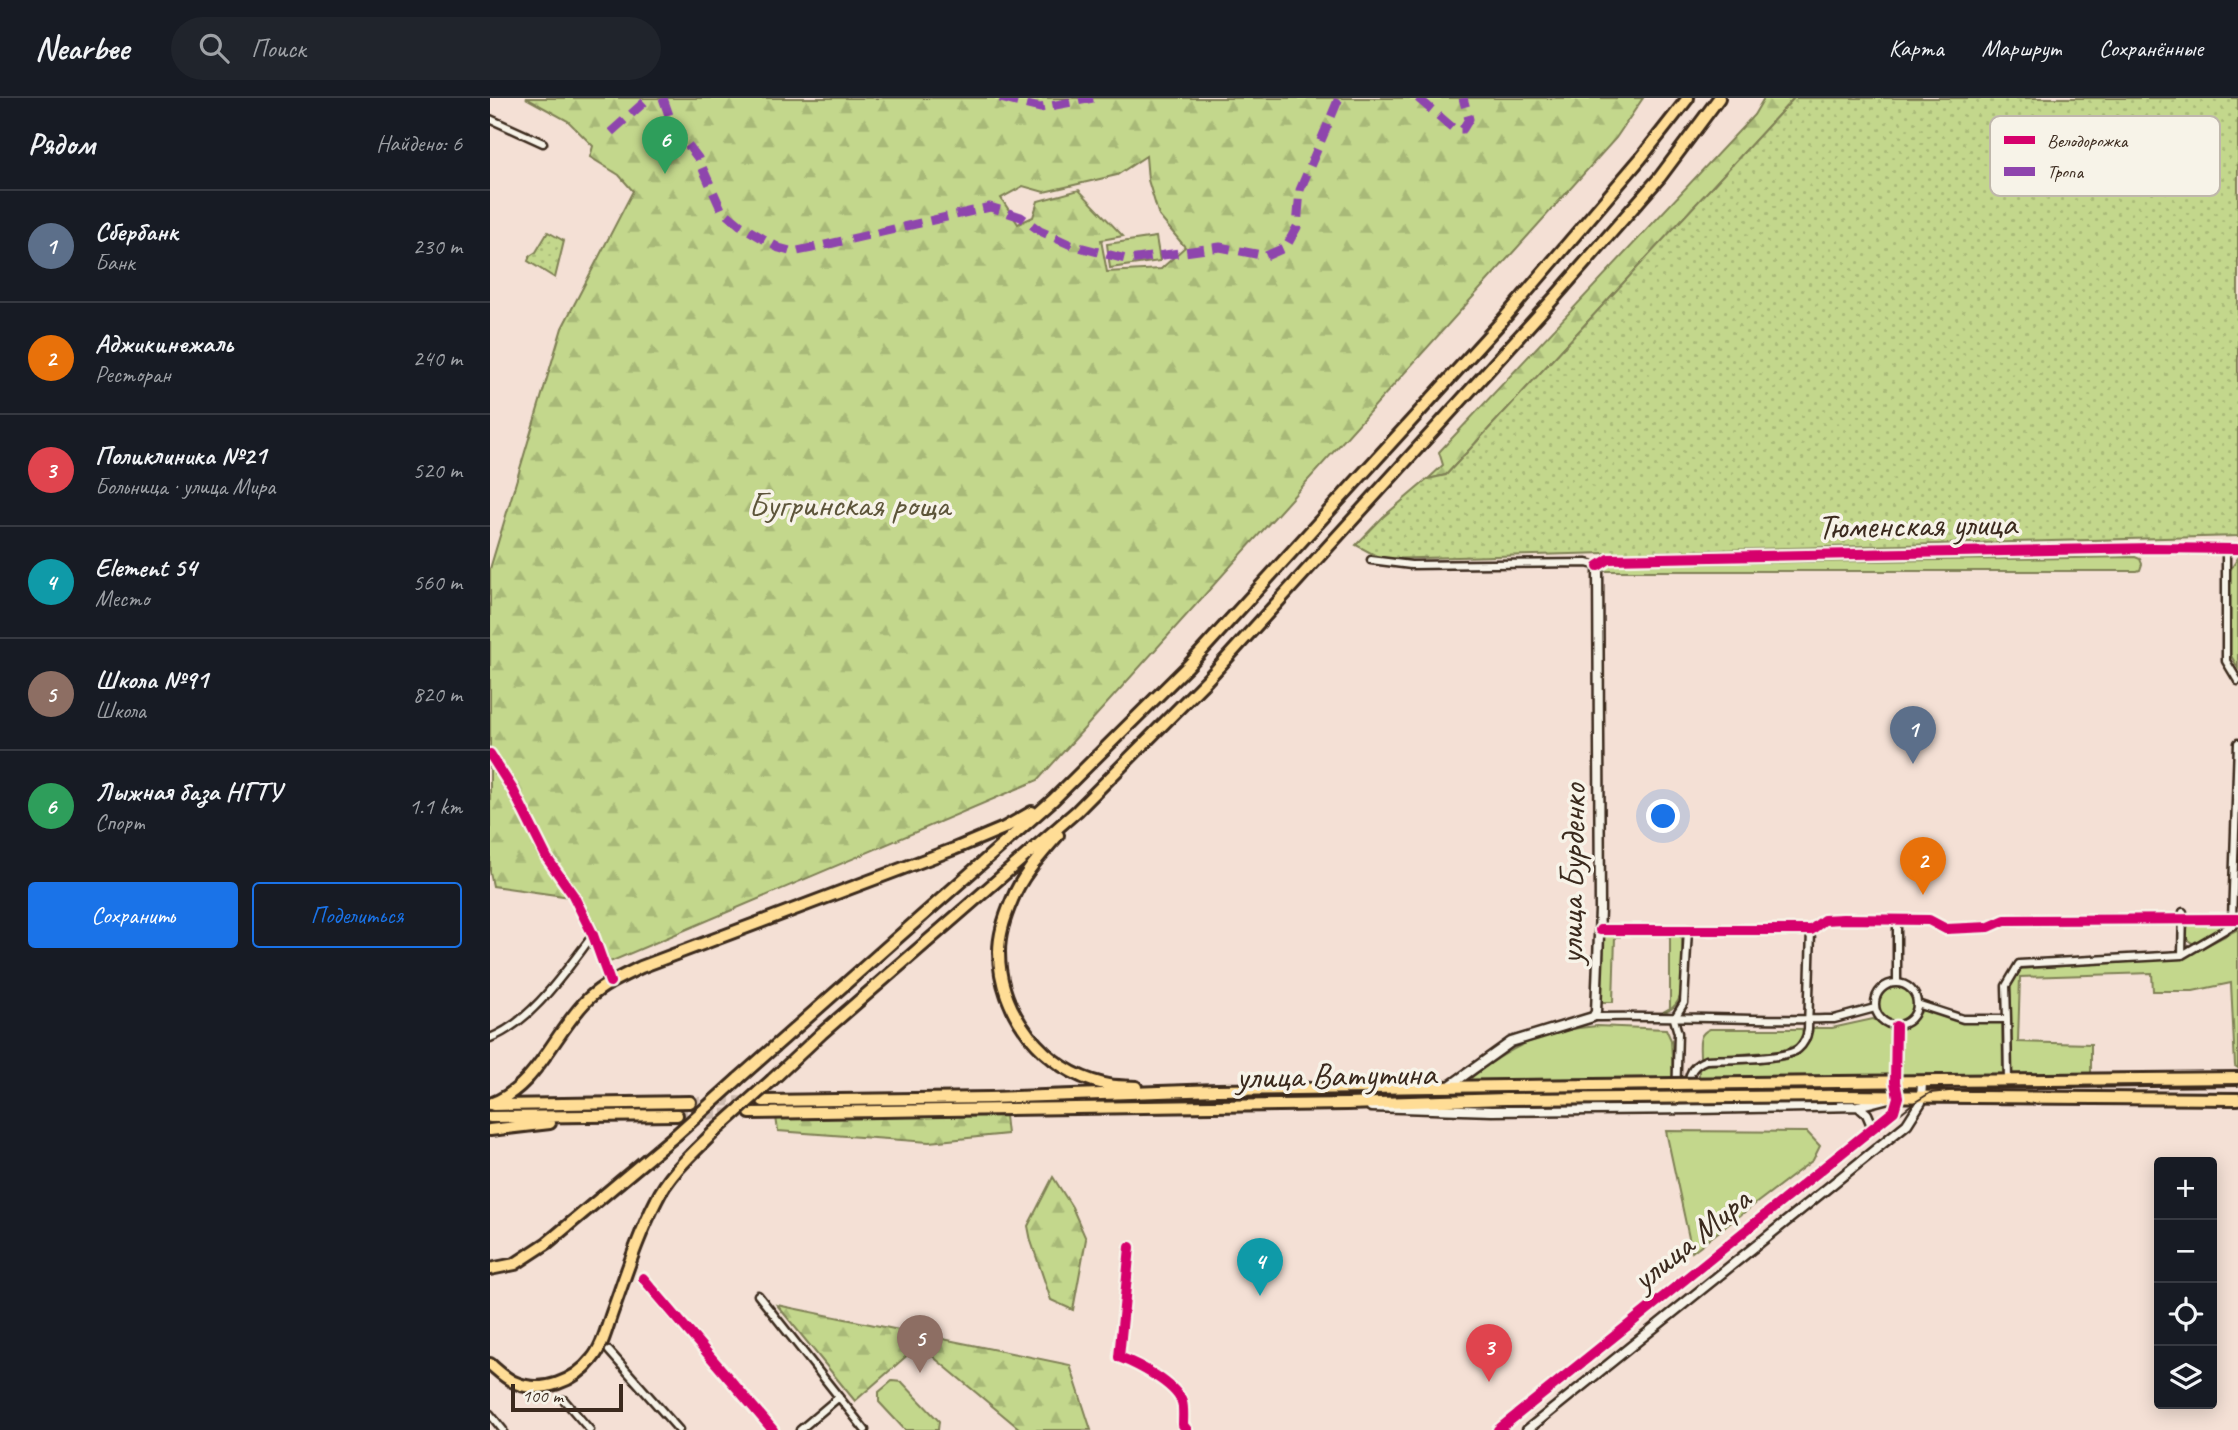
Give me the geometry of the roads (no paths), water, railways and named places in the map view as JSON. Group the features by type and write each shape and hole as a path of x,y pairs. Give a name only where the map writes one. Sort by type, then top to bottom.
{"main road":[{"path":"490,1269 515,1264 547,1243 676,1135 1053,800 1188,666 1501,322 1641,158 1688,98"},
{"path":"490,1364 516,1383 532,1387 550,1386 572,1377 592,1359 602,1342 641,1234 656,1201 675,1173 714,1132 822,1033 1077,811 1206,681 1555,297 1660,177 1719,98"},
{"path":"490,1105 525,1081 576,1013 589,998 610,982 654,962 992,833 1053,800"},
{"path":"1077,811 1027,872 1013,897 1004,923 999,950 1001,977 1010,1005 1032,1040 1052,1059 1077,1075 1105,1085 1174,1092"},
{"path":"1895,1082 2238,1078"},
{"name":"улица Ватутина","path":"763,1101 1447,1087 1895,1082"},
{"path":"1923,1097 2238,1099"},
{"name":"улица Ватутина","path":"750,1113 1506,1099 1923,1097"},
{"path":"490,1105 690,1102"},
{"path":"490,1117 677,1115"},
{"path":"490,1130 584,1117"}],"street":[{"path":"490,119 543,143"},
{"name":"Тюменская улица","path":"1598,566 1609,559 2153,548 2238,549"},
{"path":"2226,550 2226,661 2238,681"},
{"path":"1371,560 1411,565 1587,563 1598,566"},
{"name":"улица Бурденко","path":"1593,1017 1596,1012 1600,930 1598,566"},
{"path":"2236,920 2238,743"},
{"path":"490,754 513,790 547,858 573,895 593,934 610,982"},
{"path":"1600,930 1811,930 1824,920 1929,919 1946,929 1989,927 2005,920 2183,916 2236,920"},
{"path":"2182,955 2183,916"},
{"path":"1897,919 1897,983"},
{"path":"2008,1080 2006,986 2019,964 2182,955 2236,920"},
{"path":"1676,1109 1678,1033 1674,1019 1684,1003 1688,929"},
{"path":"1690,1109 1690,1071 1695,1064 1706,1060 1785,1055 1799,1048 1807,1037 1811,930"},
{"path":"490,1038 513,1026 531,1009 593,934"},
{"path":"1897,983 1909,987 1917,1004 1913,1017 1896,1026 1880,1019 1875,1008 1876,996 1880,990 1897,983"},
{"path":"1917,1004 1963,1018 2007,1019"},
{"path":"1447,1087 1511,1042 1593,1017 1809,1019 1835,1018 1875,1008"},
{"path":"1347,1104 1377,1108 1492,1111 1858,1106 1895,1097 1896,1026"},
{"path":"1922,1082 1923,1097"},
{"name":"улица Мира","path":"1498,1430 1894,1111 1895,1097"},
{"name":"улица Мира","path":"1527,1430 1907,1124 1923,1097"},
{"path":"1858,1106 1867,1114 1873,1128"},
{"path":"1130,1247 1119,1357 1139,1365 1172,1389 1183,1403 1183,1425 1187,1430"},
{"path":"643,1278 773,1430"},
{"path":"1681,1283 1693,1297"},
{"path":"758,1295 865,1430"},
{"path":"610,1351 679,1430"},
{"path":"800,1430 839,1397"},
{"path":"564,1400 590,1430"},
{"path":"490,1414 503,1430"}],"tunnel":[{"path":"690,1102 753,1101"},
{"path":"677,1115 750,1113"}],"tram line":[{"path":"1507,1430 1912,1104 1930,1093 1968,1089 2238,1086"}],"place":[{"name":"Лыжная база НГТУ","path":"665,174"},
{"name":"Сбербанк","path":"1913,764"},
{"name":"Аджикинежаль","path":"1923,895"},
{"name":"Element 54","path":"1260,1296"},
{"name":"Школа №91","path":"920,1373"},
{"name":"Поликлиника №21","path":"1489,1382"}],"park label":[{"name":"Бугринская роща","path":"849,504"}]}
